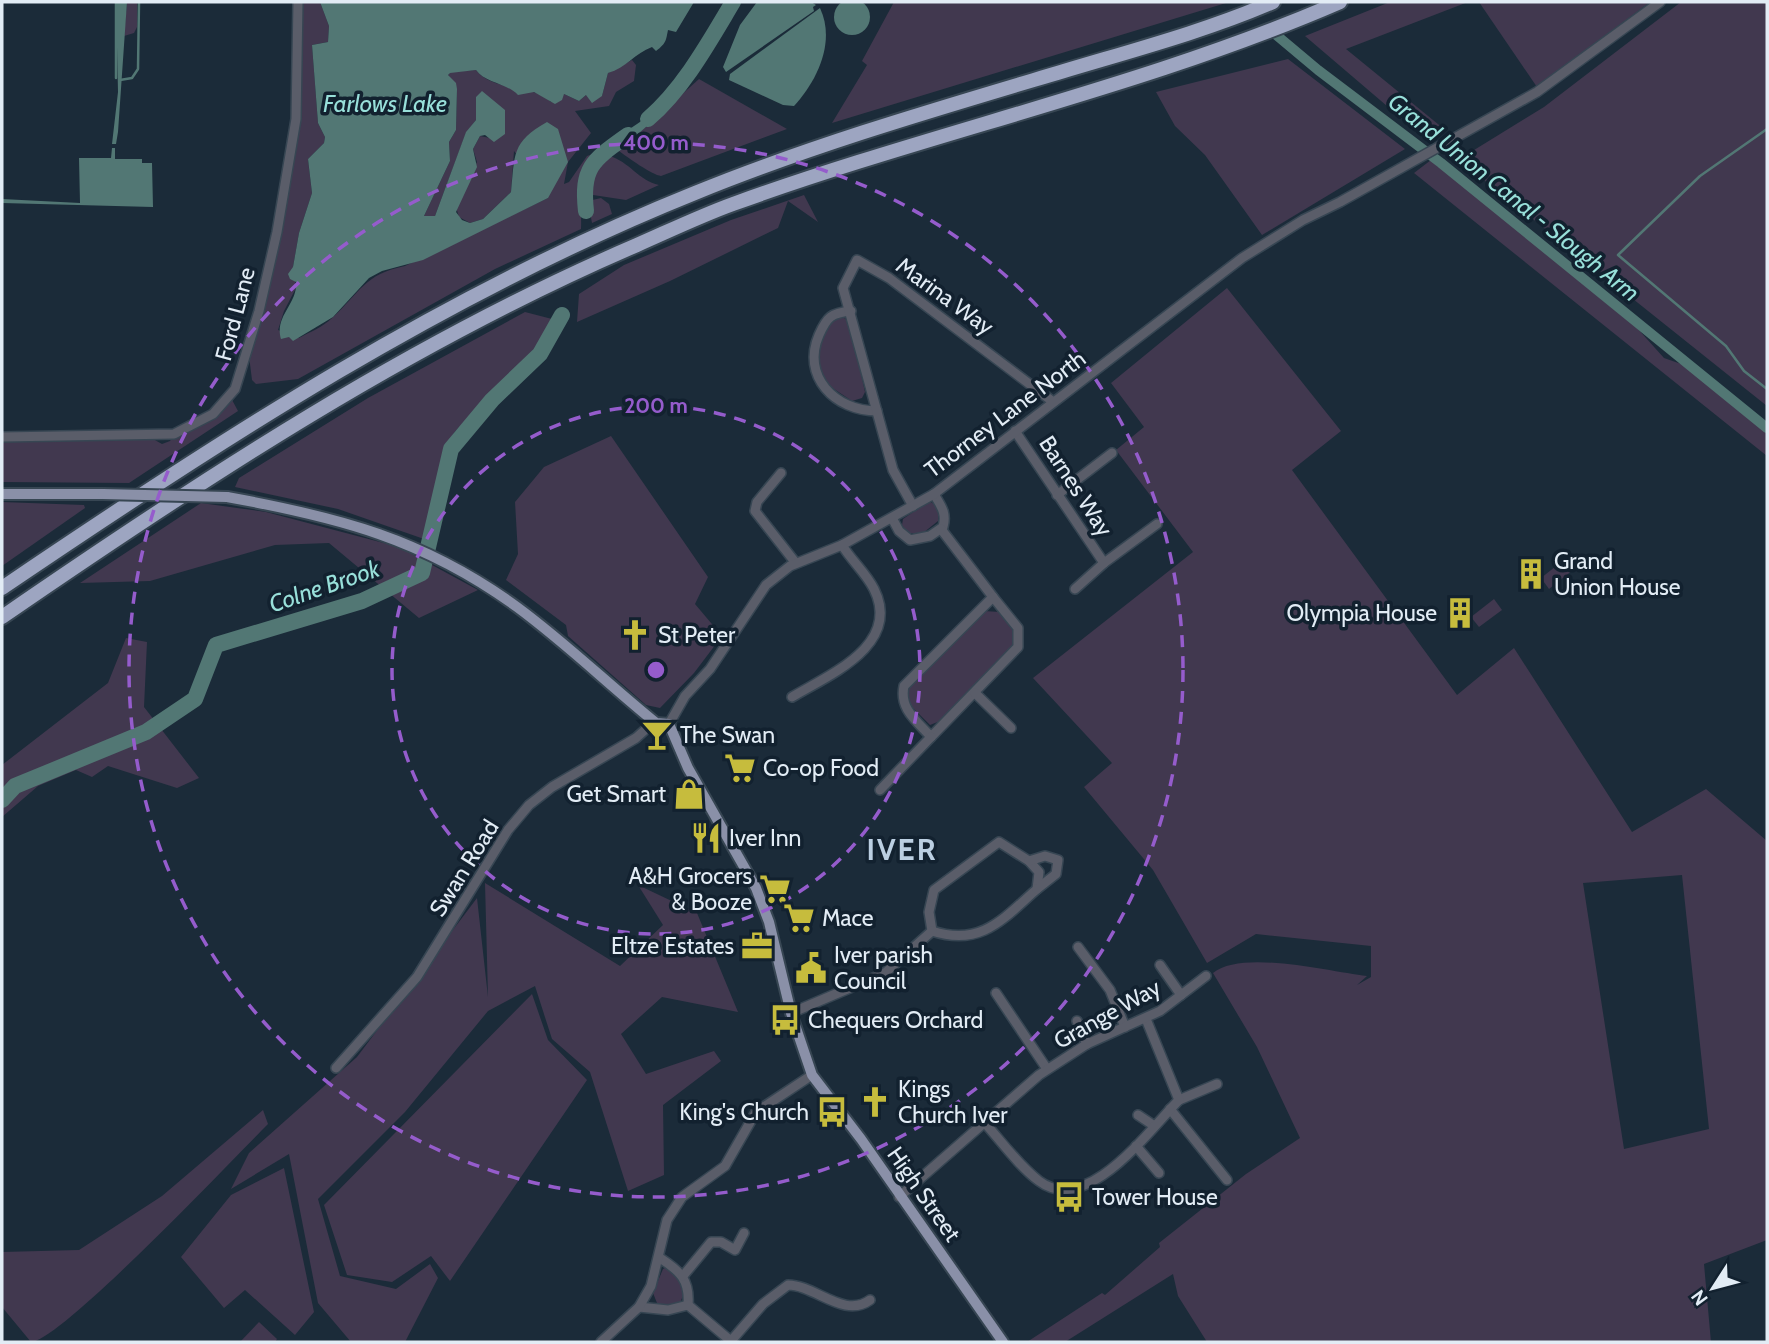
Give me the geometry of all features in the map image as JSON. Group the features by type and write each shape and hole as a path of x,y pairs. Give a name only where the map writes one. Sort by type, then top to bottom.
{"highway":[{"path":"2,617 143,522 341,397 427,346 566,275 730,205 892,150 1069,99 1259,36 1340,2"},
{"path":"2,588 253,421 360,357 553,255 694,193 816,147 1235,18 1268,4"}],"main road":[{"path":"2,494 227,497 349,522 411,545 449,564 526,614 650,719 656,723 669,724"},
{"name":"High Street","path":"669,724 688,768 757,888 769,922 791,1013 812,1074 861,1139 1000,1341"}],"street":[{"name":"Ford Lane","path":"2,437 174,434 213,414 235,389 259,311 277,232 296,119 298,2"},
{"name":"Thorney Lane North","path":"669,724 685,696 710,669 766,585 796,562 842,545 934,494 1242,258 1303,220 1537,92 1660,2"},
{"name":"Marina Way","path":"851,311 843,288 857,260 900,286 1052,401"},
{"path":"877,411 860,410 844,401 825,387 813,368 813,348 826,319 833,313 851,311 893,470 913,506"},
{"name":"Barnes Way","path":"1015,431 1104,563"},
{"path":"1057,495 1112,453"},
{"path":"781,473 764,492 755,511 796,562"},
{"path":"892,517 899,531 910,540 930,536 941,529 945,519 943,508 934,494"},
{"name":"Barnes Way","path":"1075,589 1104,563 1157,524"},
{"path":"880,790 1012,656 1020,637 1018,628 941,529"},
{"path":"792,697 851,662 871,645 880,616 874,590 842,545"},
{"path":"931,737 906,709 902,698 904,686 993,597"},
{"path":"975,692 1011,728"},
{"name":"Swan Road","path":"336,1068 417,977 508,830 529,805 552,787 636,738 646,729 650,719"},
{"path":"932,931 929,912 934,890 999,842 1039,872 1037,888"},
{"path":"932,931 951,937 976,936 1056,874 1058,860 1045,856 1029,862"},
{"path":"791,1013 885,973 932,931"},
{"path":"1078,947 1111,990 1125,1027"},
{"path":"1160,965 1181,995"},
{"name":"Grange Way","path":"899,1197 1047,1069 1087,1044 1146,1019 1206,976"},
{"path":"996,993 1047,1069"},
{"path":"1146,1019 1179,1100"},
{"path":"1077,1021 1087,1044"},
{"path":"601,1342 639,1307 651,1286 660,1258 667,1220 682,1196 725,1166 756,1112 812,1074"},
{"path":"984,1122 1039,1181 1062,1191 1083,1188 1136,1146 1179,1100 1217,1084"},
{"path":"1170,1109 1227,1180"},
{"path":"1138,1115 1153,1125"},
{"path":"1136,1146 1159,1172"},
{"path":"683,1276 711,1242 721,1242 735,1250 744,1233"},
{"path":"660,1258 683,1276 689,1294 688,1305"},
{"path":"688,1305 732,1342 774,1294 788,1285 805,1287 838,1304 860,1305 870,1300"},
{"path":"639,1307 668,1310 688,1305"}],"shaded area":[{"path":"127,2 137,2 137,27 134,33 124,36"},
{"path":"299,2 320,2 329,26 328,42 312,45 318,123 325,137 324,143 308,159 312,193 299,233 293,267 296,288 278,330 299,338 321,327 371,279 405,266 548,198 514,151 511,192 483,219 470,223 459,217 456,207 477,162 473,149 480,136 490,138 476,97 476,120 466,133 435,216 424,216 450,161 449,142 456,130 457,89 448,75 450,72 476,70 493,82 534,92 551,102 564,94 579,101 586,95 602,96 608,73 632,60 636,65 634,81 616,92 609,106 575,111 591,133 568,162 564,184 569,182 587,156 598,152 579,181 581,229 495,269 298,379 256,384 252,380 249,356 297,120"},
{"path":"894,2 1226,3 832,123 867,65 862,61"},
{"path":"1390,2 1468,2 1346,49 1444,129 1428,141 1305,36"},
{"path":"1479,2 1650,2 1537,87"},
{"path":"1681,2 1767,2 1767,406 1454,156 1466,155 1544,107"},
{"path":"1288,59 1405,149 1262,235 1205,155 1175,126 1156,92"},
{"path":"699,79 787,129 661,176 619,151"},
{"path":"609,156 659,185 626,200 593,195 588,198 592,174"},
{"path":"1431,160 1637,328 1664,358 1684,365 1767,432 1767,456 1414,173"},
{"path":"804,195 818,222 788,201 778,228 670,281 577,322 579,294 624,265 731,220"},
{"path":"601,198 609,204 612,214 592,223 588,201"},
{"path":"1227,288 1341,431 1292,470 1457,695 1514,648 1632,832 1706,789 1767,841 1767,1240 1704,1264 1711,1342 1207,1342 1178,1296 1173,1274 1065,1342 1027,1342 1102,1293 1105,1295 1160,1247 1159,1243 1246,1174 1300,1138 1257,1047 1213,973 1226,966 1265,962 1367,976 1357,985 1371,977 1371,946 1256,934 1207,963 1153,870 1084,787 1112,763 1033,678 1193,552 1116,450 1144,427 1111,383","holes":["1682,875 1709,1129 1624,1149 1583,883"]},
{"path":"525,312 552,319 547,333 522,369 452,436 442,461 424,539 338,509 235,487 239,478 368,398"},
{"path":"842,316 850,323 865,392 862,398 852,401 825,383 815,357 828,321"},
{"path":"231,398 238,411 129,483 2,482 2,441 153,439 162,444"},
{"path":"611,436 708,577 695,604 722,636 694,673 660,708 646,705 568,636 566,625 506,580 518,554 515,502 544,467"},
{"path":"929,501 939,507 938,521 923,533 907,533 902,525 903,519"},
{"path":"2,502 84,505 85,508 2,566"},
{"path":"201,503 266,512 399,547 478,590 419,618 329,543 275,545 150,581 80,583"},
{"path":"1565,559 1573,570 1549,589 1541,578"},
{"path":"1494,599 1502,610 1479,627 1471,617"},
{"path":"984,611 1000,612 1017,634 1016,645 940,721 930,725 905,700 909,687"},
{"path":"126,638 147,642 144,707 199,778 177,788 108,766 92,777 76,770 38,786 2,817 2,765 108,683"},
{"path":"485,883 620,966 663,925 638,885 697,913 738,1012 662,997 621,1034 646,1074 714,1051 721,1061 663,1105 664,1175 628,1191 590,1072 552,1039 535,986 488,1011 405,1112 318,1199 340,1276 396,1289 430,1264 438,1278 405,1342 351,1342 318,1303 289,1154 231,1189 249,1153 357,1057 477,898 488,997"},
{"path":"532,994 548,1040 587,1080 450,1281 431,1256 392,1282 347,1275 324,1205"},
{"path":"263,1110 268,1124 187,1207 76,1312 48,1334 31,1342 2,1307 2,1252 79,1250 162,1196"},
{"path":"284,1168 314,1312 295,1335 245,1290 224,1308 181,1257 231,1195"},
{"path":"672,1267 686,1288 680,1303 666,1306 657,1303 653,1293 663,1269"},
{"path":"259,1322 277,1339 275,1342 240,1342"}],"water":[{"path":"852,-1 864,5 870,17 864,29 852,35 840,29 834,17 840,5"},
{"path":"116,2 127,2 118,132 116,144 112,144 118,92"},
{"name":"Farlows Lake","path":"320,2 694,2 676,32 668,30 660,48 656,51 652,47 608,73 602,96 592,103 586,95 579,101 564,94 562,100 555,104 534,92 518,95 485,78 476,70 450,73 448,75 456,83 457,89 456,130 449,142 450,161 424,216 435,216 466,132 476,120 476,97 482,91 505,110 505,134 494,142 485,135 480,136 473,149 477,167 456,212 462,220 470,223 483,219 511,192 513,168 521,143 547,122 558,129 568,162 548,198 423,260 382,271 369,278 333,317 293,341 289,337 281,339 280,331 283,317 296,290 296,282 290,279 288,274 293,267 299,233 312,193 308,159 324,143 325,137 318,123 312,45 328,42 329,26"},
{"path":"757,2 811,2 816,5 813,7 814,11 726,72 723,67 740,25"},
{"path":"820,8 826,34 822,60 810,85 794,106 783,105 729,80 730,74"},
{"path":"665,105 656,118 619,151 606,145"},
{"path":"112,148 115,148 115,159 142,159 142,163 152,163 153,207 2,203 2,199 80,203 79,158 111,158"},
{"path":"598,152 609,156 593,174 588,198 579,203 579,181"}],"pier":[{"path":"1246,2 1279,25 1264,35 1225,6"}],"waterway":[{"path":"116,2 116,78"},
{"path":"120,80 132,78 138,69 139,2"},
{"name":"Colne Brook","path":"648,119 684,79 733,2"},
{"name":"Grand Union Canal - Slough Arm","path":"1268,28 1318,70 1441,163 1767,428"},
{"path":"1767,129 1700,176 1618,255 1726,346 1744,371 1767,389"},
{"name":"Colne Brook","path":"586,211 586,184 592,166 606,151 628,135"},
{"name":"Colne Brook","path":"2,800 15,786 146,732 195,699 216,645 362,601 422,573 451,449 492,400 540,354 562,315"}],"place":[{"name":"Grand Union House","path":"1531,574"},
{"name":"Olympia House","path":"1460,613"},
{"name":"St Peter","path":"635,635"},
{"name":"The Swan","path":"657,735"},
{"name":"Co-op Food","path":"740,768"},
{"name":"Get Smart","path":"689,794"},
{"name":"Iver Inn","path":"706,838"},
{"name":"A&H Grocers & Booze","path":"775,889"},
{"name":"Mace","path":"799,918"},
{"name":"Eltze Estates","path":"757,946"},
{"name":"Iver parish Council","path":"811,968"},
{"name":"Chequers Orchard","path":"785,1020"},
{"name":"Kings Church Iver","path":"875,1102"},
{"name":"King's Church","path":"832,1112"},
{"name":"Tower House","path":"1069,1197"}],"district":[{"name":"IVER","path":"902,849"}]}
